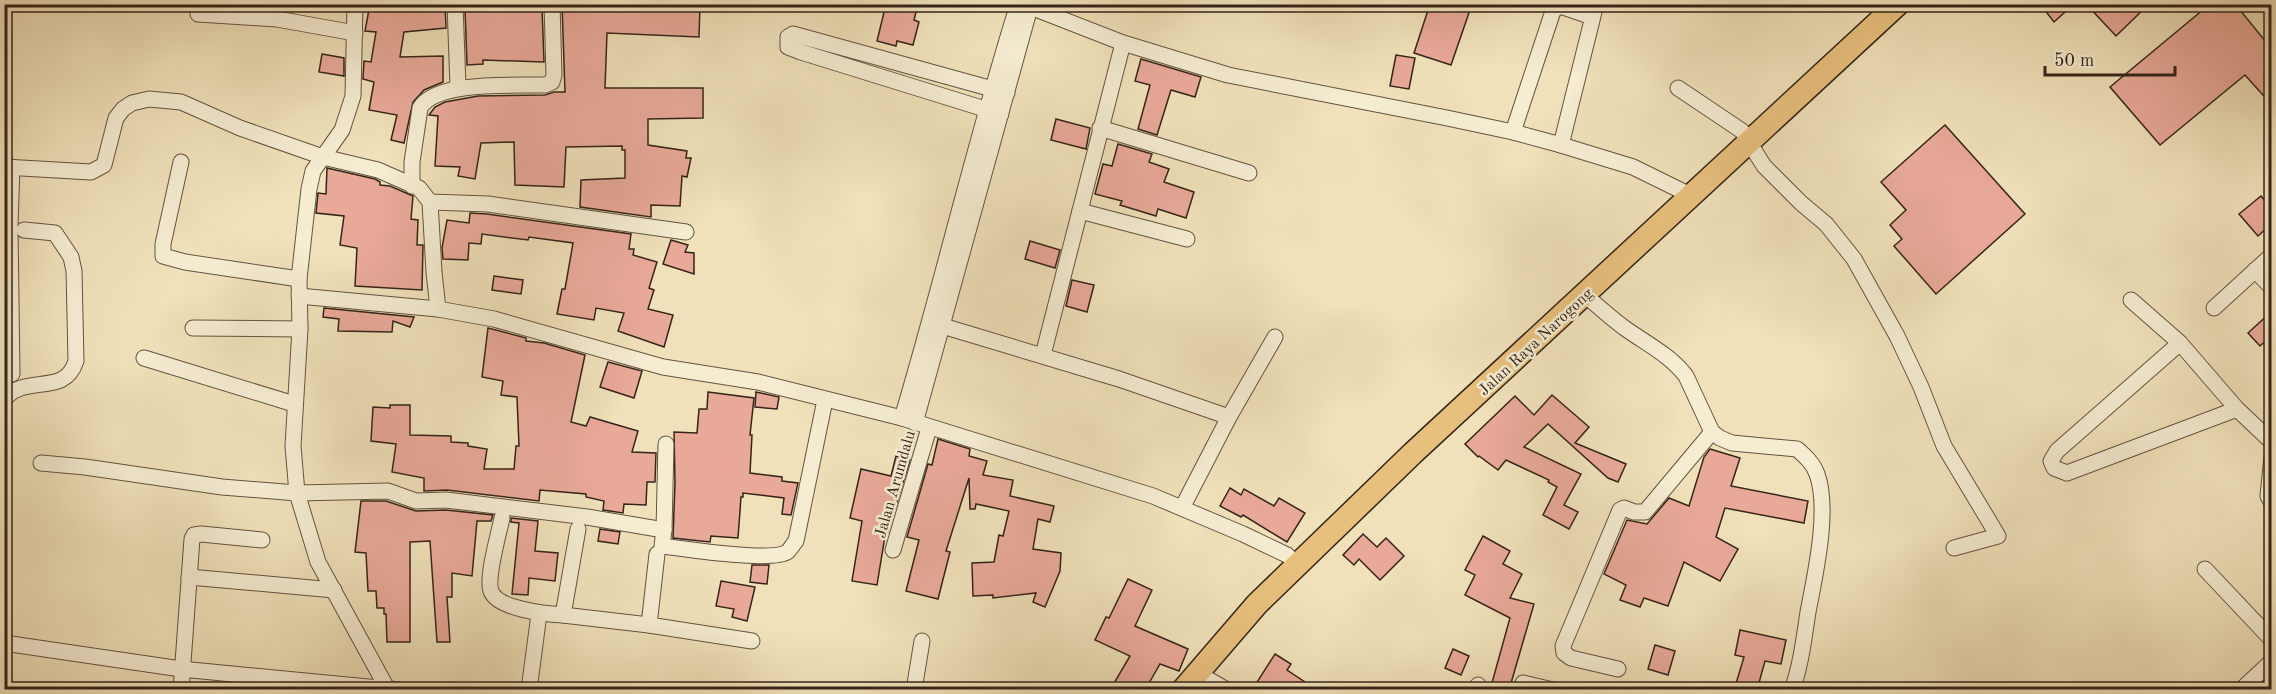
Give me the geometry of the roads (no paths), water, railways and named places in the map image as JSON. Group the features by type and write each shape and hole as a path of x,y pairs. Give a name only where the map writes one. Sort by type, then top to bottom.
{"main road":[{"name":"Jalan Raya Narogong","path":"1190,681 1257,604 1413,453 1586,296 1690,195 1898,4"}],"street":[{"path":"355,4 353,96 342,130 313,171 309,189 299,279 300,329 293,446 297,493 318,562 392,689"},
{"path":"455,4 458,87"},
{"path":"412,186 412,162 420,108 428,98 458,87 545,85 552,82 555,75 552,4"},
{"path":"1026,5 1124,43 1256,82 1513,132 1561,145 1633,167 1690,195"},
{"name":"Jalan Arumdalu","path":"893,550 915,423 937,324 993,111 1026,5"},
{"path":"1513,132 1553,11 1558,7 1594,11 1561,145"},
{"path":"198,14 277,19 355,33"},
{"path":"993,111 801,52 788,47 788,37 793,34 999,91"},
{"path":"1043,355 1093,165 1100,128 1124,43"},
{"path":"1678,88 1726,118 1742,131 1764,166 1826,224 1854,259 1898,336 1922,387 1944,446 1998,536 1954,548"},
{"path":"12,374 8,167 91,172 98,169 104,165 116,118 132,103 149,99 181,102 240,128 323,157 378,170 419,188 430,202 438,309"},
{"path":"1100,128 1249,173"},
{"path":"181,162 163,244 163,256 185,262 299,279"},
{"path":"430,202 488,204 686,231"},
{"path":"1080,211 1187,239"},
{"path":"4,399 16,390 65,378 73,372 76,361 74,271 71,257 55,233 24,230"},
{"path":"2214,308 2271,255"},
{"path":"2255,270 2271,288"},
{"path":"299,296 438,309 494,319 663,367 758,382 915,423 1153,496 1287,555 1298,565"},
{"path":"1586,296 1626,329 1682,369 1712,432 1732,443 1797,449 1817,472 1821,501 1817,564 1798,670 1792,690"},
{"path":"2131,300 2180,343 2237,409 2271,442"},
{"path":"937,324 1043,355 1229,417"},
{"path":"193,328 300,329"},
{"path":"1182,507 1229,417 1275,337"},
{"path":"2180,343 2057,451 2051,461 2054,468 2067,473 2237,409"},
{"path":"144,358 294,404"},
{"path":"666,444 662,546 721,554 777,555 788,552 796,541 825,400"},
{"path":"1618,669 1571,658 1564,653 1563,646 1620,510 1624,508 1634,512 1644,512 1712,432"},
{"path":"2271,456 2268,496 2271,503"},
{"path":"41,463 85,467 222,487 297,493 388,491 416,501 446,500 587,517 664,530"},
{"path":"502,518 490,578 491,594 497,600 539,614 649,625 752,641"},
{"path":"563,615 578,529"},
{"path":"182,690 181,669 194,535 262,540"},
{"path":"649,625 657,554"},
{"path":"2205,569 2271,640"},
{"path":"189,577 334,590"},
{"path":"529,690 539,614"},
{"path":"914,690 922,641"},
{"path":"4,643 181,669 392,689"},
{"path":"2241,690 2271,661"},
{"path":"1190,681 1227,690"},
{"path":"1523,682 1553,690"}]}
